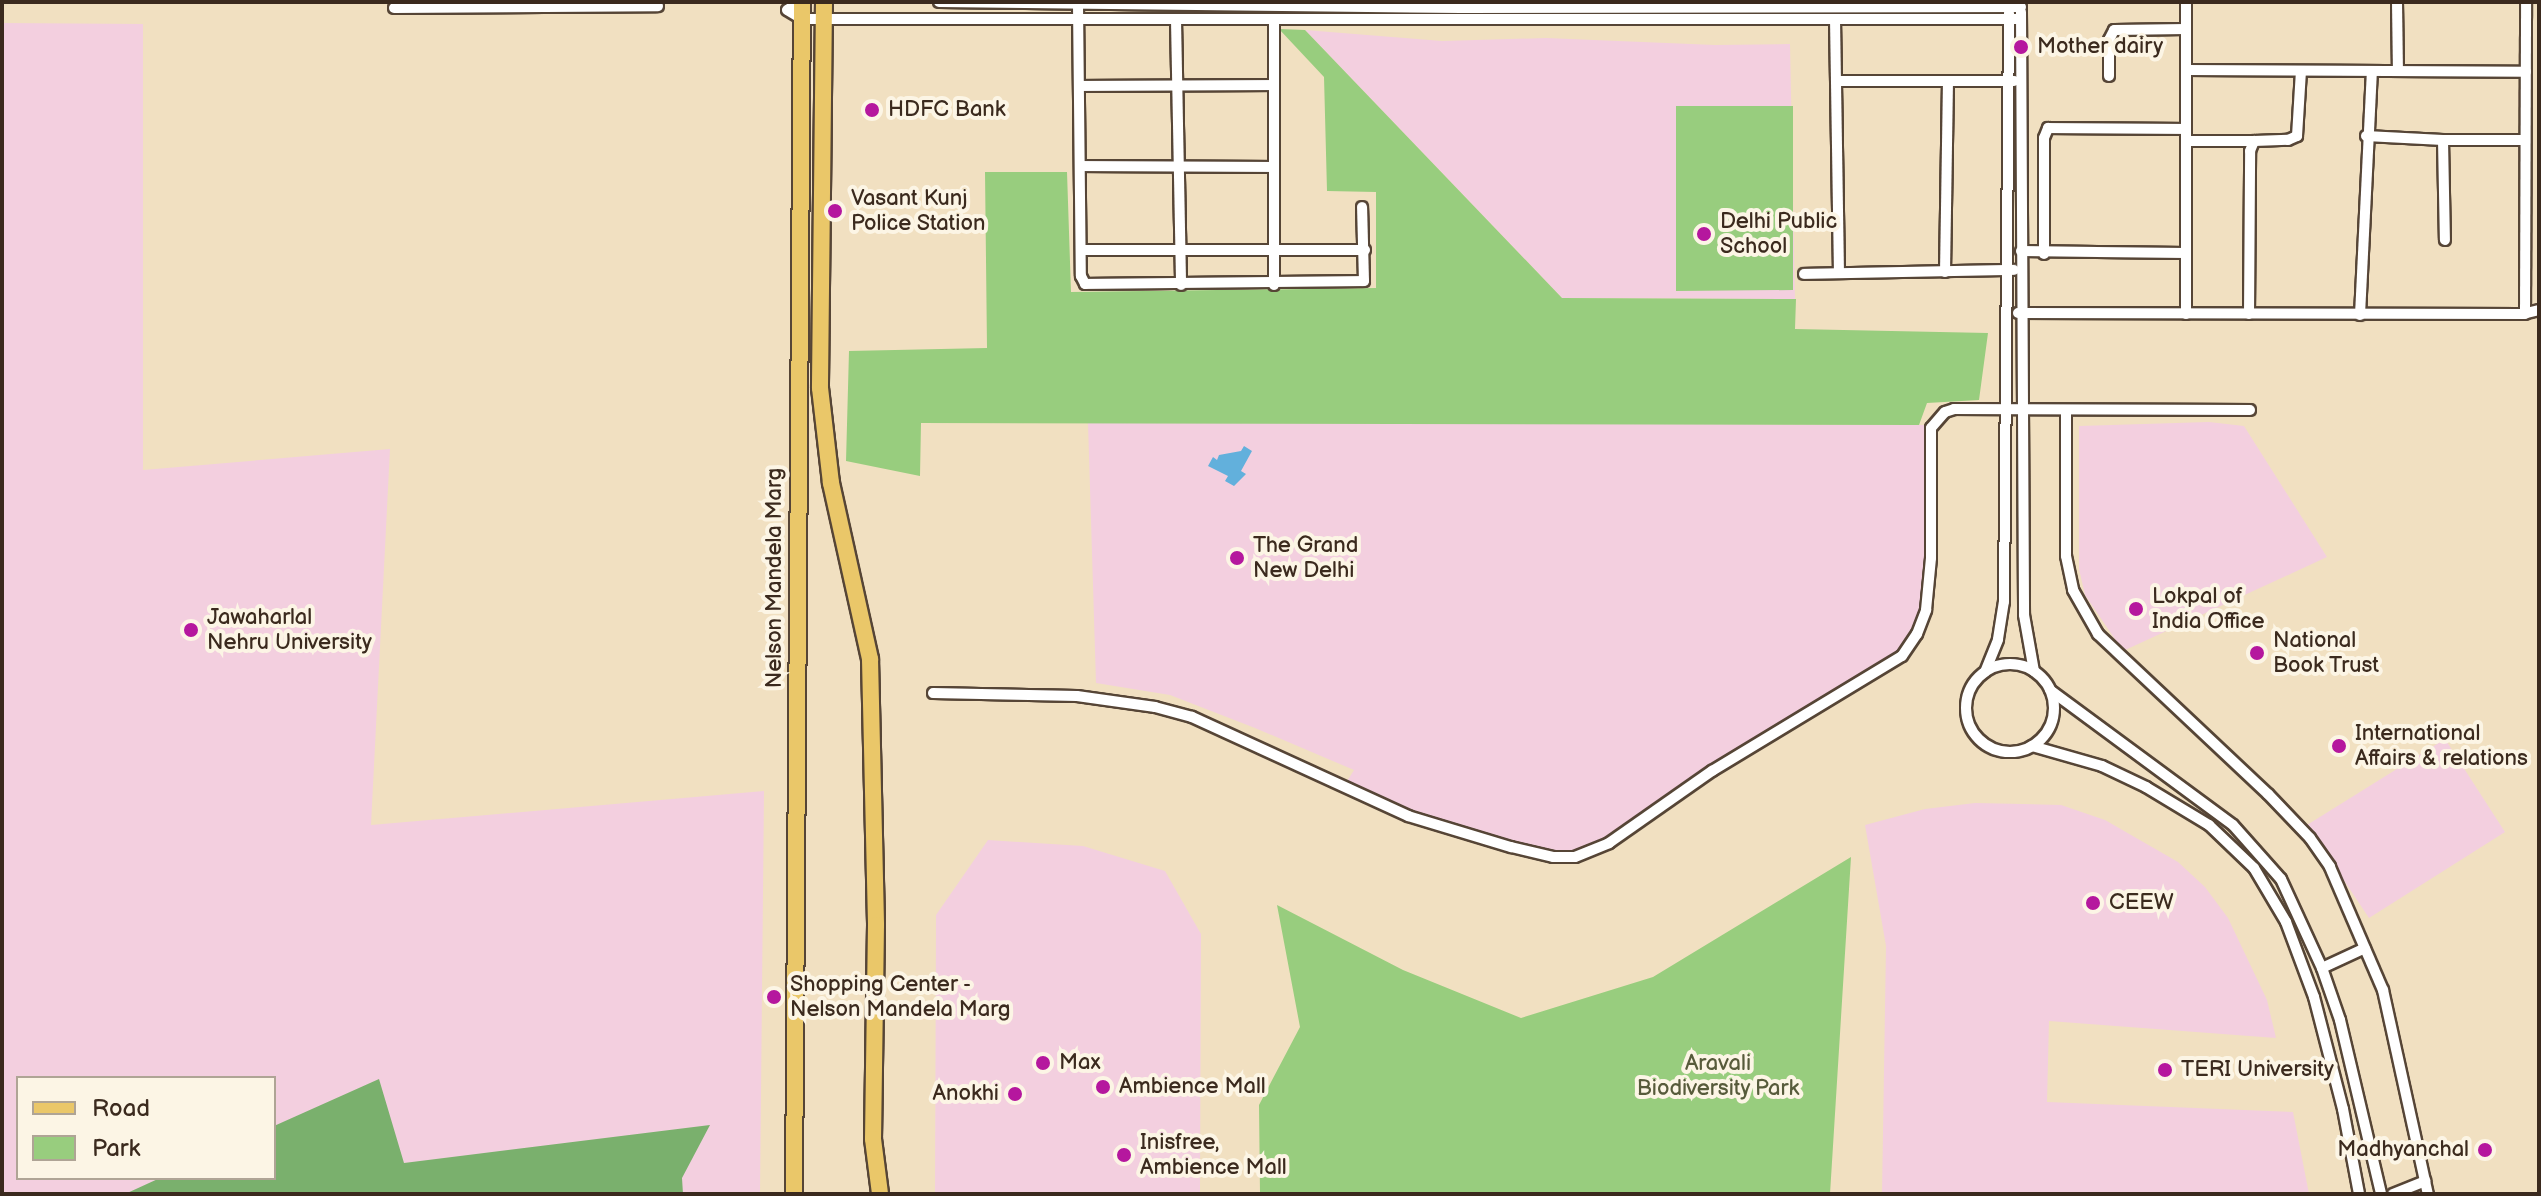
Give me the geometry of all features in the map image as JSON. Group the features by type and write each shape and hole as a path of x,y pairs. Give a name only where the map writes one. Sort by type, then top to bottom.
{"main road":[{"name":"Nelson Mandela Marg","path":"796,1194 801,8"},
{"path":"824,10 820,388 831,483 870,659 874,736 876,925 872,1194"},
{"path":"873,1139 880,1194"}],"street":[{"path":"939,2 1078,5 1827,5 2021,9 2024,615 2034,671 2050,690 2233,825 2281,879 2322,968 2340,1020 2381,1194"},
{"path":"2186,2 2186,314"},
{"path":"2397,2 2398,71"},
{"path":"2525,314 2526,2"},
{"path":"1078,5 1081,276 1089,286 1364,281 1362,207"},
{"path":"1213,5 1216,20"},
{"path":"394,8 658,6"},
{"path":"801,8 1078,21 1835,19 2009,9"},
{"path":"2009,9 2004,602 1998,639 1985,672 1967,696 1965,715 1971,731 1994,750 2015,752 2032,746 2045,736 2052,721 2054,704 2050,690"},
{"path":"1835,19 1839,273"},
{"path":"1176,20 1181,285"},
{"path":"1274,20 1274,285"},
{"path":"2109,76 2109,40 2114,30 2186,29"},
{"path":"2186,70 2526,72"},
{"path":"2186,141 2288,140 2297,136 2301,71"},
{"path":"2360,315 2366,136 2372,71"},
{"path":"1836,81 2021,81"},
{"path":"1945,272 1948,81"},
{"path":"1079,86 1274,85"},
{"path":"2044,254 2044,138 2048,128 2186,129"},
{"path":"2366,136 2525,140"},
{"path":"2443,140 2445,240"},
{"path":"2249,314 2250,151 2254,141"},
{"path":"1080,166 1274,167"},
{"path":"1081,250 1365,250"},
{"path":"2021,251 2044,254 2186,253"},
{"path":"1804,274 2021,270"},
{"path":"2008,314 2525,314 2539,310"},
{"path":"933,693 1077,696 1179,714 1292,761 1408,816 1511,847 1553,857 1575,857 1600,848 1712,771 1902,656 1917,634 1926,610 1930,568 1931,428 1936,419 1954,409 2250,410"},
{"path":"2066,410 2066,556 2073,590 2086,616 2126,662 2310,838 2330,867 2383,990 2428,1194"},
{"path":"1985,672 2012,664 2034,671"},
{"path":"2032,746 2102,766 2146,787 2209,825 2254,868 2286,922 2314,997 2343,1109 2359,1194"},
{"path":"2322,968 2365,948"},
{"path":"2393,1194 2425,1181"}],"shaded area":[{"name":"Jawaharlal Nehru University","path":"2,23 143,24 143,470 390,449 371,825 764,791 760,1194 2,1194"},
{"name":"Delhi Public School","path":"1305,30 1442,41 1546,38 1715,45 1790,44 1795,299 1562,298"},
{"path":"2209,422 2244,426 2327,557 2123,651 2085,595 2079,569 2079,426"},
{"path":"1088,423 1929,425 1926,610 1902,656 1592,853 1532,852 1399,812 1344,786 1354,770 1170,695 1096,683"},
{"path":"2445,739 2505,832 2369,918 2307,825"},
{"path":"1975,803 2061,805 2105,820 2178,862 2205,887 2228,918 2267,1000 2276,1038 2049,1021 2047,1102 2293,1112 2309,1194 1882,1194 1886,946 1865,825 1925,809"},
{"name":"Ambience Mall","path":"988,840 1083,846 1165,871 1201,934 1200,1194 935,1194 936,915"}],"green space":[{"path":"1279,29 1305,30 1562,298 1796,299 1795,329 1988,333 1979,400 1927,403 1919,425 921,423 920,476 846,461 849,351 987,348 985,172 1067,172 1071,292 1376,288 1376,192 1327,191 1324,77"},
{"path":"1676,106 1793,106 1793,290 1676,291"},
{"name":"Aravali Biodiversity Park","path":"1851,857 1830,1194 1260,1194 1259,1105 1300,1027 1277,905 1403,970 1521,1018 1653,977"},
{"path":"379,1079 404,1163 710,1125 682,1178 683,1194 125,1194 156,1180 276,1180 276,1125"}],"water":[{"path":"1244,446 1252,451 1241,471 1246,474 1234,486 1225,481 1228,476 1208,466 1213,457 1217,460 1219,455 1241,451"}],"place":[{"name":"Mother dairy","path":"2021,47"},
{"name":"HDFC Bank","path":"872,110"},
{"name":"Vasant Kunj Police Station","path":"835,211"},
{"name":"Delhi Public School","path":"1704,234"},
{"name":"The Grand New Delhi","path":"1237,558"},
{"name":"Lokpal of India Office","path":"2136,609"},
{"name":"Jawaharlal Nehru University","path":"191,630"},
{"name":"National Book Trust","path":"2257,653"},
{"name":"International Affairs & relations","path":"2339,746"},
{"name":"CEEW","path":"2093,903"},
{"name":"Shopping Center - Nelson Mandela Marg","path":"774,997"},
{"name":"Max","path":"1043,1063"},
{"name":"TERI University","path":"2165,1070"},
{"name":"Ambience Mall","path":"1103,1087"},
{"name":"Anokhi","path":"1015,1094"},
{"name":"Madhyanchal","path":"2485,1150"},
{"name":"Inisfree, Ambience Mall","path":"1124,1155"}]}
